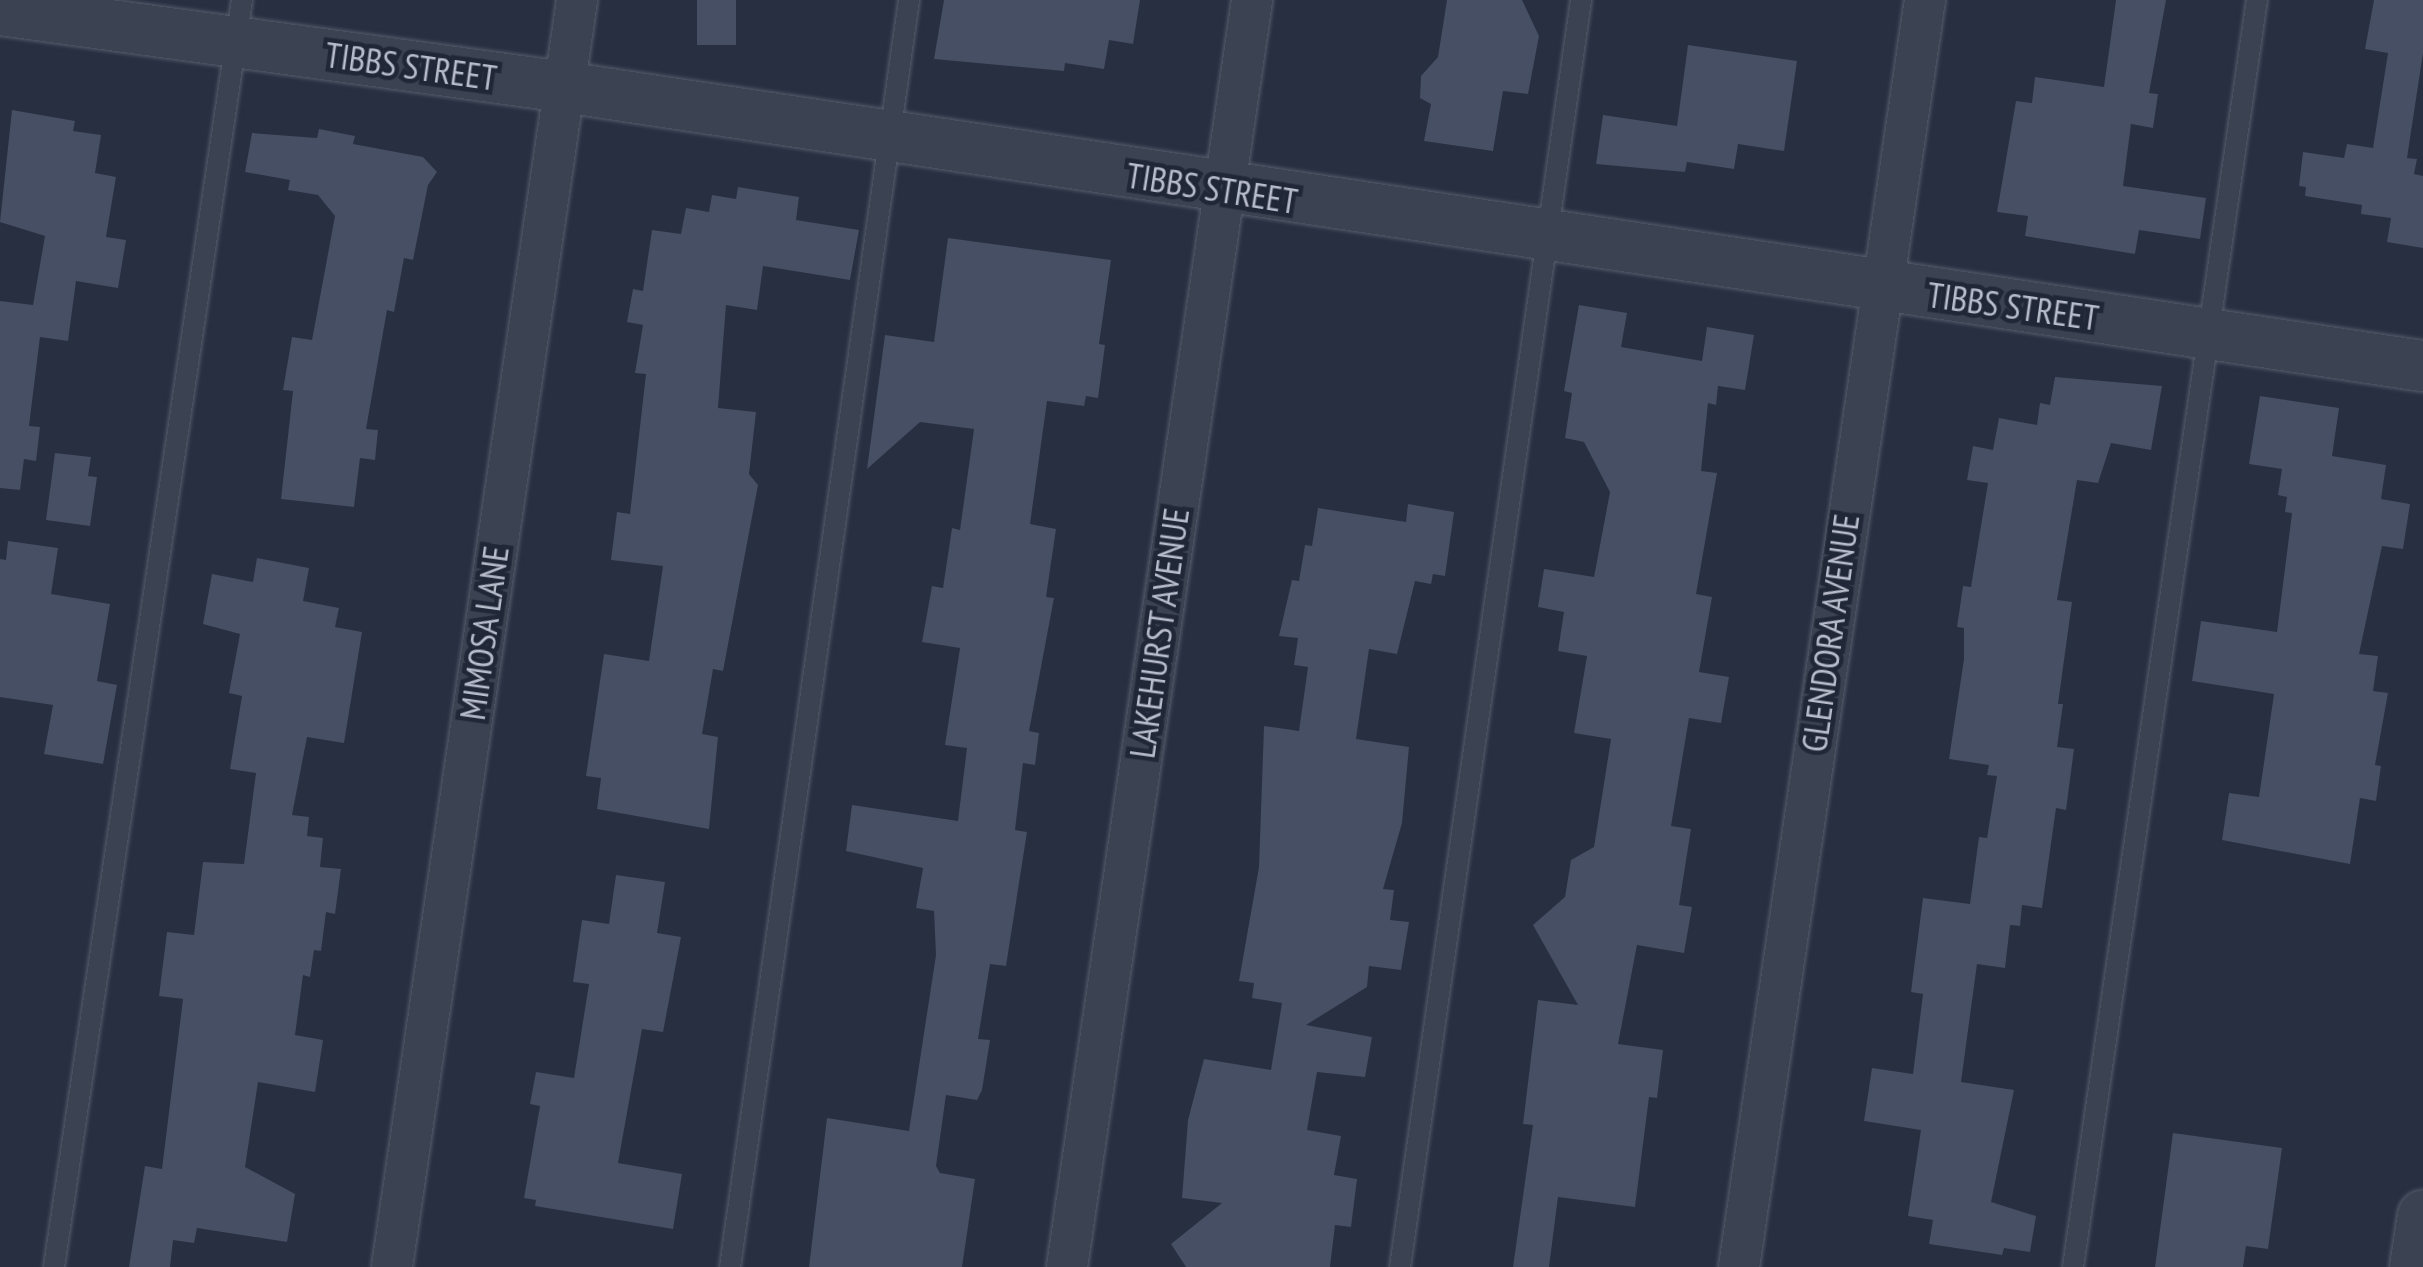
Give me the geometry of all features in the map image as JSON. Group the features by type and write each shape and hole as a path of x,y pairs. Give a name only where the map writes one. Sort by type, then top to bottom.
{"street":[{"name":"MIMOSA LANE","path":"392,1267 576,0"},
{"name":"LAKEHURST AVENUE","path":"1067,1267 1252,0"},
{"name":"GLENDORA AVENUE","path":"1739,1267 1879,288 1925,0"},
{"name":"TIBBS STREET","path":"0,10 239,21 564,88 1879,288 2423,366"},
{"path":"2416,1267 2423,1216"}],"lane":[{"path":"730,1267 909,0"},
{"path":"1400,1267 1580,0"},
{"path":"2073,1267 2257,0"},
{"path":"54,1267 239,21"}],"building":[{"path":"697,0 736,0 736,45 697,45"},
{"path":"944,0 1140,0 1133,44 1109,40 1104,69 1065,63 1064,71 934,59"},
{"path":"1447,0 1522,0 1539,36 1528,94 1503,91 1493,151 1424,141 1431,104 1420,98 1421,76 1438,57"},
{"path":"2116,0 2166,0 2149,93 2158,94 2153,128 2131,124 2123,186 2206,198 2200,239 2139,230 2135,254 2025,236 2028,216 1997,212 2016,101 2032,103 2035,77 2104,87"},
{"path":"2374,0 2423,0 2423,53 2407,158 2417,159 2414,174 2423,176 2423,248 2387,242 2391,218 2361,214 2362,205 2305,196 2306,187 2299,186 2303,152 2344,158 2347,144 2373,148 2388,53 2365,49"},
{"path":"1688,45 1797,61 1784,151 1738,144 1734,169 1687,162 1685,172 1596,164 1603,115 1677,126"},
{"path":"12,110 75,121 73,131 101,135 95,173 116,177 106,237 126,240 118,288 76,281 68,341 40,337 29,426 40,427 36,461 24,459 20,490 0,488 0,301 33,305 45,236 0,222"},
{"path":"319,129 355,136 353,144 423,157 437,172 428,185 413,260 404,258 394,312 387,310 366,429 378,430 375,460 360,458 354,507 281,499 293,391 283,390 292,337 312,340 335,216 318,195 288,190 290,180 245,172 252,133 317,138"},
{"path":"738,187 799,197 796,220 859,230 850,280 763,266 757,310 726,305 718,408 756,412 749,474 758,485 723,671 713,669 702,734 718,737 709,829 597,809 601,778 586,776 604,654 649,661 663,566 611,560 617,512 630,514 646,374 635,373 643,325 627,322 633,289 643,291 652,230 681,234 686,208 709,212 712,195 736,199"},
{"path":"948,238 1111,260 1099,344 1105,345 1098,398 1086,396 1084,406 1047,401 1030,524 1056,529 1046,597 1054,598 1029,731 1039,733 1035,765 1023,763 1015,830 1027,832 1006,966 990,964 978,1039 990,1040 982,1090 977,1100 946,1095 936,1166 940,1173 975,1179 962,1267 809,1267 827,1118 909,1131 936,955 934,911 916,908 923,868 846,851 852,805 958,821 967,748 945,745 960,648 922,642 932,586 943,588 952,528 960,530 974,429 920,422 867,469 885,335 934,342"},
{"path":"1579,305 1627,313 1621,347 1702,361 1707,327 1754,335 1745,390 1718,386 1716,405 1708,403 1701,471 1717,473 1696,594 1712,597 1699,672 1729,677 1721,723 1689,718 1671,826 1691,829 1679,905 1692,907 1684,953 1637,945 1618,1044 1663,1050 1657,1098 1649,1097 1635,1207 1558,1197 1549,1267 1513,1267 1533,1125 1523,1124 1538,1000 1578,1005 1533,925 1565,897 1571,860 1594,847 1611,739 1574,733 1587,656 1558,651 1564,612 1538,607 1544,569 1594,577 1610,492 1584,442 1565,438 1572,393 1564,391"},
{"path":"2055,377 2162,386 2151,450 2111,443 2098,483 2077,480 2057,600 2072,602 2058,704 2063,704 2057,747 2074,749 2066,810 2056,808 2042,908 2022,905 2020,926 2010,925 2005,968 1977,964 1961,1082 2014,1090 1991,1202 2036,1216 2030,1252 2004,1248 2002,1255 1929,1244 1933,1220 1908,1216 1921,1130 1864,1121 1872,1068 1913,1074 1923,994 1911,992 1923,898 1970,904 1979,837 1987,838 1997,776 1987,775 1989,765 1949,759 1964,659 1964,628 1957,627 1963,586 1971,587 1988,483 1967,480 1973,446 1993,450 1999,418 2037,425 2040,403 2050,405"},
{"path":"2260,396 2339,408 2332,456 2386,465 2381,499 2410,504 2403,549 2382,546 2359,654 2378,656 2373,691 2388,693 2375,765 2381,766 2376,801 2360,798 2350,864 2222,840 2229,793 2259,797 2274,694 2192,681 2201,621 2277,632 2292,513 2285,512 2287,497 2278,495 2282,469 2249,464"},
{"path":"55,453 91,457 88,476 97,477 90,526 46,520"},
{"path":"1408,504 1454,512 1445,576 1433,574 1431,584 1415,581 1397,654 1369,649 1356,739 1409,747 1402,823 1383,889 1394,890 1390,920 1409,922 1401,970 1369,966 1367,987 1306,1025 1372,1037 1365,1077 1317,1072 1307,1130 1341,1136 1334,1175 1357,1179 1351,1227 1335,1225 1330,1267 1186,1267 1171,1244 1222,1203 1182,1198 1188,1120 1204,1059 1271,1070 1282,1003 1252,998 1254,983 1239,981 1259,867 1264,726 1299,731 1308,667 1294,665 1298,638 1279,636 1292,580 1299,581 1305,545 1312,546 1318,508 1406,522"},
{"path":"8,541 58,548 51,594 110,604 97,681 117,685 103,764 44,754 53,705 0,697 0,559 6,560"},
{"path":"257,558 309,568 303,601 339,608 335,627 362,632 344,743 307,737 292,815 309,817 307,836 323,838 320,867 341,869 335,914 326,912 321,951 314,950 310,977 303,975 295,1035 323,1040 315,1092 258,1082 245,1167 295,1194 287,1242 197,1228 194,1243 173,1240 170,1267 129,1267 145,1166 162,1169 183,999 159,996 167,932 194,935 203,862 244,864 256,773 230,769 242,696 229,693 240,634 203,624 212,574 253,582"},
{"path":"616,875 665,882 657,933 681,937 663,1032 642,1029 618,1163 682,1174 673,1229 535,1206 536,1200 524,1198 540,1106 530,1104 536,1072 574,1078 589,984 573,982 582,920 609,924"},
{"path":"2173,1133 2282,1148 2268,1249 2246,1246 2243,1267 2155,1267"}]}
